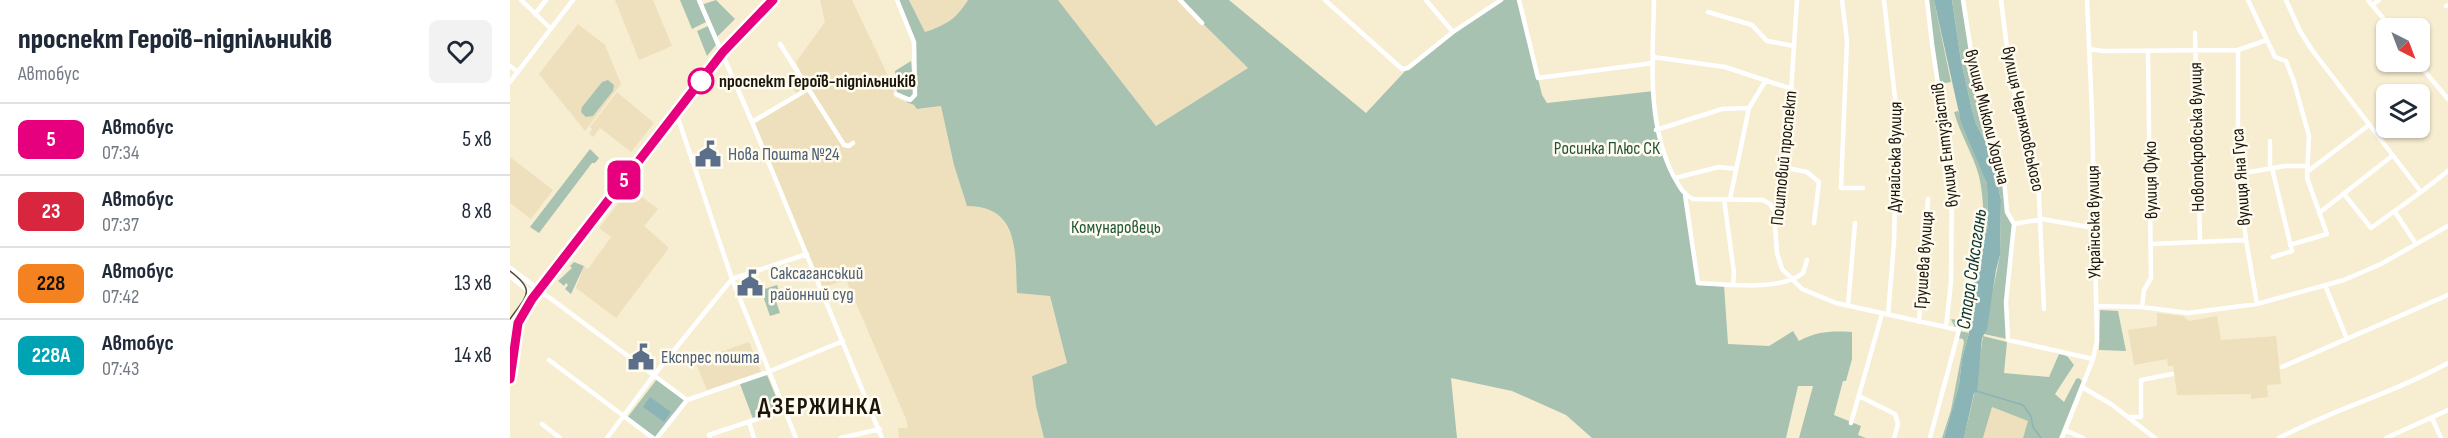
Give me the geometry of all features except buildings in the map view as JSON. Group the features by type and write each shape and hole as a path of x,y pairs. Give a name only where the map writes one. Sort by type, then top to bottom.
{"main road":[{"path":"510,379 518,323 532,299 723,52 773,0"},
{"path":"510,268 534,286 537,293"},
{"path":"510,276 530,291 537,293"}],"street":[{"path":"521,0 551,29"},
{"path":"535,14 546,0"},
{"path":"510,82 573,0"},
{"path":"699,0 723,52 882,438"},
{"path":"896,94 910,100 915,95 914,42 897,0"},
{"path":"1180,0 1202,23"},
{"path":"1325,0 1402,69 1408,68 1454,32 1501,0"},
{"path":"1426,0 1454,32"},
{"path":"1519,0 1538,78 1653,60 1725,67 1792,89"},
{"path":"1654,0 1653,60 1656,130 1662,150 1685,195 1698,283 1777,284 1803,273 1807,260"},
{"name":"Поштовий проспект","path":"1791,280 1779,261 1775,225 1786,168 1797,0"},
{"path":"1842,0 1847,41 1841,188 1863,188"},
{"name":"Дунайська вулиця","path":"1884,0 1897,116 1894,242 1888,315"},
{"name":"вулиця Ентузіастів","path":"1928,0 1932,44 1952,178 1951,282 1946,327"},
{"name":"вулиця Миколи Ходича","path":"1963,0 1978,96 1985,122 2003,168 2007,212 2014,225 2006,302 2008,340 2093,358"},
{"name":"вулиця Черняховського","path":"2001,0 2011,80 2036,159 2042,219 2043,309"},
{"name":"Українська вулиця","path":"2062,438 2093,358 2097,341 2093,123 2086,0"},
{"path":"2248,0 2275,57 2286,61 2291,72 2309,136 2307,173 2326,234 2289,245"},
{"path":"2286,0 2300,32 2312,50 2421,192"},
{"path":"2368,0 2382,18"},
{"path":"2372,6 2379,0"},
{"path":"1708,12 1752,25 1767,41 1794,46"},
{"name":"Новопокровська вулиця","path":"2194,33 2199,241"},
{"path":"2089,49 2103,51 2238,50 2267,40"},
{"path":"780,44 844,145 849,146 853,143"},
{"name":"вулиця Яна Гуса","path":"2238,50 2238,174 2257,304"},
{"name":"вулиця Фуко","path":"2142,307 2144,290 2151,278 2148,51"},
{"path":"510,66 518,72"},
{"path":"2425,72 2448,99"},
{"path":"1733,285 1734,273 1727,199 1749,108 1766,80"},
{"path":"752,122 808,89"},
{"path":"1656,130 1722,109 1749,108"},
{"path":"673,116 679,121 732,279 796,438"},
{"path":"2307,173 2369,125"},
{"path":"2270,141 2271,168 2292,251 2273,257"},
{"path":"2319,213 2392,156"},
{"path":"2238,174 2271,168 2308,166"},
{"path":"1675,178 1719,167 1736,169"},
{"path":"1786,168 1807,172 1819,182 1814,223"},
{"path":"2344,194 2371,228 2448,171"},
{"path":"1685,195 1702,200 1763,200 1770,204 1776,215"},
{"name":"Грушева вулиця","path":"1919,322 1928,199"},
{"path":"2395,212 2416,244"},
{"path":"2014,225 2042,219 2094,228"},
{"path":"1848,306 1855,223"},
{"path":"2096,306 2142,307 2188,313 2257,304 2325,285 2381,264 2448,226"},
{"path":"2151,244 2246,240"},
{"path":"607,438 654,375 732,279 807,254"},
{"path":"1791,280 1809,293 1848,306 1959,330 1930,438"},
{"path":"2325,285 2347,339"},
{"path":"537,293 546,295 687,400"},
{"path":"2282,367 2448,295"},
{"path":"510,323 532,299"},
{"path":"1851,423 1882,314"},
{"path":"549,360 655,438 687,400 768,372 843,341"},
{"path":"2279,438 2321,417 2414,381 2448,363"},
{"path":"2127,417 2141,417 2141,380 2172,374"},
{"path":"2082,387 2155,438"},
{"path":"1859,396 1895,414 1898,424 1894,438"},
{"path":"709,437 784,410"},
{"path":"2386,438 2448,410"},
{"path":"2432,418 2441,438"},
{"path":"749,422 754,438"},
{"path":"542,424 560,438"},
{"path":"841,438 880,429"},
{"path":"2065,430 2083,438"}],"shaded area":[{"path":"615,0 653,0 672,46 639,60"},
{"path":"820,0 852,0 891,82 895,97 922,109 941,106 982,206 994,210 1003,218 1013,239 1016,260 1050,296 1067,363 1032,376 1044,438 899,438 898,428 908,428 906,419 846,280 821,288 754,124 798,97 788,78 800,70 796,62 825,22"},
{"path":"909,0 968,0 964,8 944,25 925,32"},
{"path":"1058,0 1180,0 1248,68 1156,126"},
{"path":"578,24 605,45 621,84 585,131 539,74"},
{"path":"617,92 654,123 631,152 600,128 593,137 589,134 592,129 590,127"},
{"path":"510,157 553,190 531,219 510,203"},
{"path":"630,188 658,209 644,226 669,248 616,318 576,288 584,266 588,269 611,237 599,228"},
{"path":"2157,313 2183,316 2189,321 2217,316 2221,340 2276,336 2281,384 2267,385 2268,397 2251,399 2251,394 2177,395 2173,366 2168,366 2167,359 2134,365 2128,330 2157,326"},
{"path":"749,342 761,372 707,390 695,361"},
{"path":"1992,407 2029,421 2023,438 1983,438"}],"green space":[{"path":"680,0 697,0 706,22 692,29"},
{"path":"716,0 735,19 716,38 701,5"},
{"path":"899,0 909,0 925,32 950,20 968,0 1058,0 1156,126 1248,68 1179,0 1229,0 1366,113 1408,68 1453,32 1501,0 1519,0 1542,95 1547,103 1654,91 1658,139 1685,195 1698,283 1724,285 1728,344 1769,346 1793,331 1799,341 1825,332 1852,332 1852,359 1846,381 1843,381 1834,415 1861,426 1858,435 1866,438 1799,438 1813,386 1798,386 1786,438 1592,438 1566,415 1512,391 1451,378 1457,438 1044,438 1032,376 1067,363 1050,296 1017,293 1014,248 1006,223 997,214 984,208 967,206 954,165 941,106 917,109 906,102 914,99 915,41"},
{"path":"1927,0 1934,0 1951,82 1939,84"},
{"path":"1952,0 1963,0 1978,96 2003,168 2007,212 2013,220 2006,302 2007,339 1984,334 2000,255 2001,200 1990,150 1976,124 1972,110 1961,61"},
{"path":"708,26 716,45 707,56 697,31"},
{"path":"911,61 914,93 910,99 897,93 895,71"},
{"path":"608,80 614,85 613,91 593,116 586,117 581,112 582,107 602,82"},
{"path":"1958,111 1987,184 1988,225 1969,314 1969,331 1955,328 1951,319 1965,321 1966,318 1981,247 1983,212 1979,176 1954,112"},
{"path":"590,149 599,158 592,163 539,233 530,227"},
{"path":"574,262 584,266 571,294 565,289 568,285 566,283 564,286 558,281 572,268 570,266"},
{"path":"777,285 782,299 776,301 780,313 770,316 761,290"},
{"path":"2100,310 2118,311 2126,351 2099,350"},
{"path":"1960,331 1969,333 1962,359 1959,385 1944,438 1942,438 1951,410 1964,342 1963,339 1958,338"},
{"path":"1983,336 2007,342 2004,373 2049,377 2059,354 2067,356 2074,365 2055,394 2064,402 2076,379 2079,378 2082,381 2059,438 2023,438 2028,421 1992,407 1983,438 1964,438 1976,386"},
{"path":"767,375 781,409 753,419 740,384"},
{"path":"657,379 685,400 656,438 627,418"}],"water":[{"path":"1934,0 1952,0 1961,61 1972,110 1976,124 1990,150 2001,200 2000,255 1987,329 1982,338 1977,392 1974,393 1964,438 1944,438 1959,385 1962,359 1969,333 1969,314 1988,225 1987,184 1961,122"},
{"path":"650,397 671,412 664,422 643,407"}],"waterway":[{"path":"1976,391 2023,405 2041,438"}],"tram line":[{"path":"510,271 524,284 526,289 521,305 510,319"}],"bus line":[{"name":"5","path":"510,379 518,323 532,299 723,52 773,0"}],"place":[{"name":"проспект Героїв-підпільників","path":"701,81"},
{"name":"Нова Пошта №24","path":"708,154"},
{"name":"Саксаганський районний суд","path":"750,283"},
{"name":"Експрес пошта","path":"641,357"}],"district":[{"name":"ДЗЕРЖИНКА","path":"820,406"}],"park label":[{"name":"Росинка Плюс СК","path":"1607,148"},
{"name":"Комунаровець","path":"1116,227"}],"water label":[{"name":"Стара Саксагань","path":"1972,269"}]}
